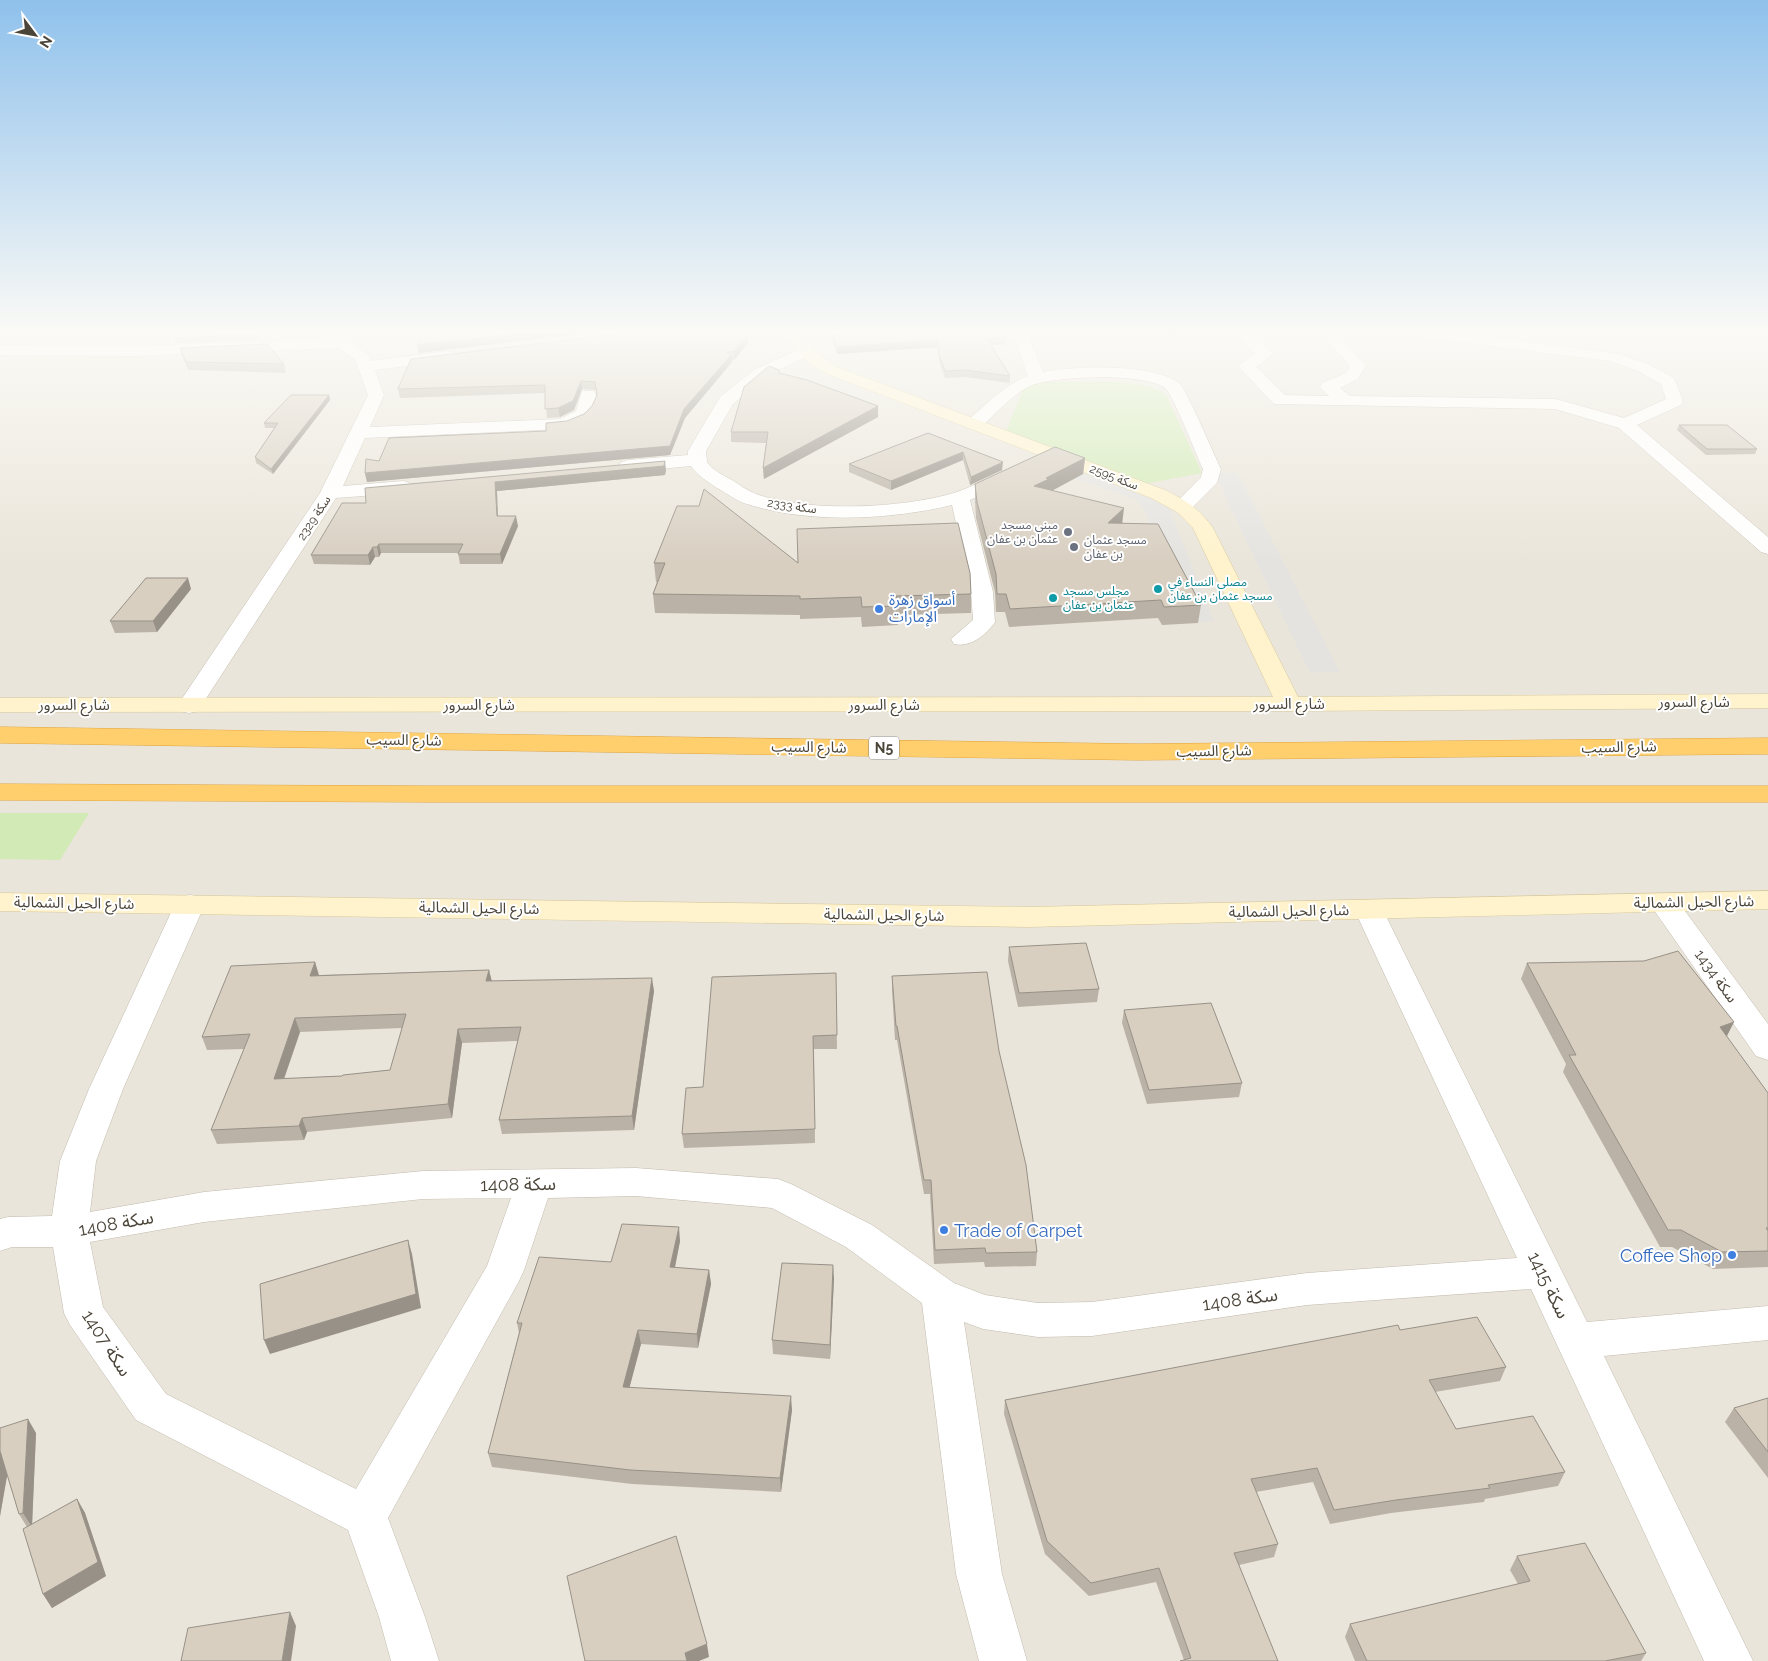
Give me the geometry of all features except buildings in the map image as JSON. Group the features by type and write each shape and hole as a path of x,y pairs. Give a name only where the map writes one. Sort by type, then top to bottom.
{"highway":[{"name":"شارع السيب","path":"0,735 1138,752 1768,746"},
{"path":"0,792 405,794 1768,794"}],"street":[{"name":"سكة 2329","path":"189,706 330,493 369,409"},
{"path":"357,434 562,424 581,417 587,409"},
{"path":"607,468 696,460 697,451 722,409"},
{"name":"سكة 2595","path":"933,409 1183,506 1196,516 1289,704"},
{"path":"974,424 993,409"},
{"path":"1183,506 1210,479 1212,469 1184,409"},
{"path":"1572,409 1625,424 1768,548"},
{"path":"1625,424 1659,409"},
{"name":"سكة 2333","path":"696,460 700,467 708,474 735,490 754,500 778,506 808,510 896,509 930,506 960,498 1052,454"},
{"path":"330,493 419,485"},
{"path":"960,498 982,592 984,622 962,639"},
{"name":"شارع السرور","path":"0,705 1289,704 1768,701"},
{"name":"شارع الحيل الشمالية","path":"0,902 1028,917 1768,900"},
{"name":"سكة 1434","path":"1664,903 1768,1048"},
{"name":"سكة 1407","path":"190,904 106,1089 78,1161 69,1231 84,1313 151,1407 365,1516"},
{"name":"سكة 1415","path":"1369,909 1729,1661"},
{"name":"سكة 1408","path":"0,1236 8,1232 69,1231 204,1207 423,1185 636,1182 778,1194 859,1236 940,1296 983,1312 1038,1320 1092,1319 1307,1290 1543,1272"},
{"path":"415,1661 402,1617 365,1516 504,1270 534,1184"},
{"path":"940,1296 979,1574 1003,1661"},
{"path":"1576,1341 1768,1323"}],"shaded area":[{"path":"0,409 1768,409 1768,1661 0,1661"},
{"path":"1046,460 1138,491 1168,506 1214,621 1198,623 1170,570 1145,512 1139,502 1134,499 1045,468 976,504 970,503 968,498"},
{"path":"1216,473 1236,473 1242,482 1340,672 1310,673 1226,499"}],"green space":[{"path":"1015,409 1172,409 1202,473 1144,484 1006,432"},
{"path":"0,813 89,813 60,860 0,859"}],"place":[{"name":"مبنى مسجد عثمان بن عفان","path":"1068,532"},
{"name":"مسجد عثمان بن عفان","path":"1074,547"},
{"name":"مصلى النساء في مسجد عثمان بن عفان","path":"1158,589"},
{"name":"مجلس مسجد عثمان بن عفان","path":"1053,598"},
{"name":"أسواق زهرة الإمارات","path":"879,609"},
{"name":"Trade of Carpet","path":"944,1230"},
{"name":"Coffee Shop","path":"1732,1255"}]}
